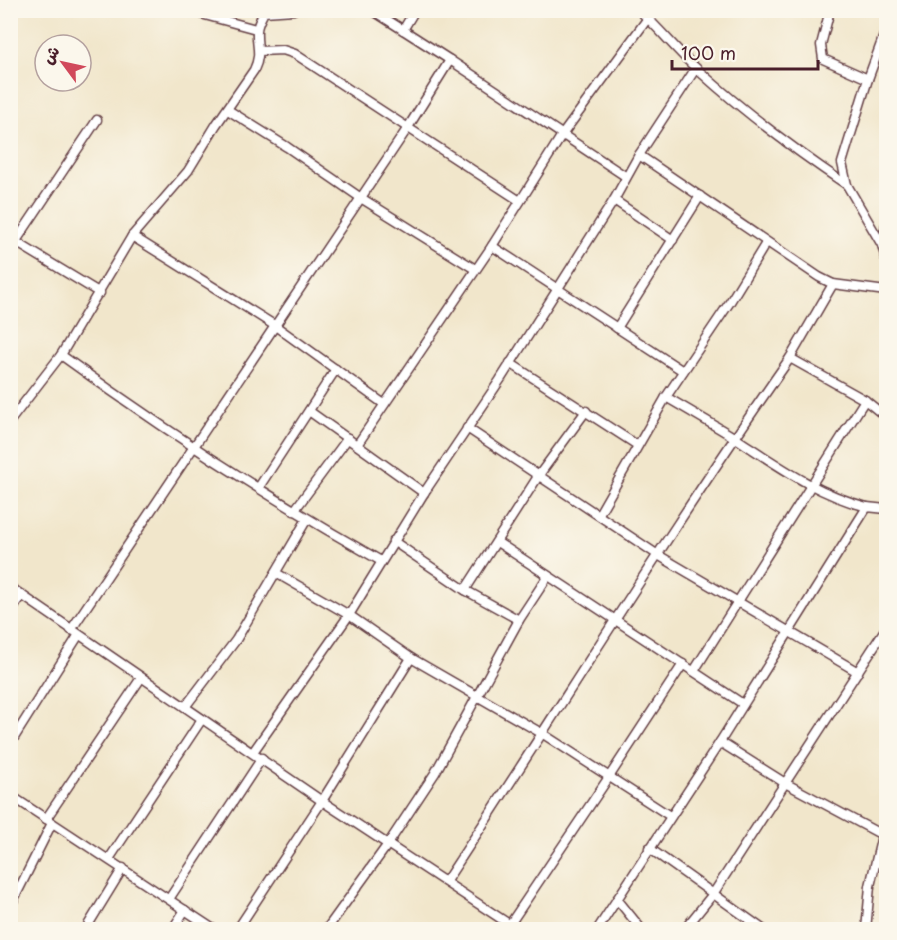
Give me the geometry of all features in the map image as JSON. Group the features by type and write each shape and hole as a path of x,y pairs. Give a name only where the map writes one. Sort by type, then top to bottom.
{"street":[{"path":"10,421 61,355 132,236 188,171 254,70 260,51 256,29 264,12 294,10"},
{"path":"372,10 625,177"},
{"path":"403,30 415,10"},
{"path":"639,10 726,95 799,153 847,185"},
{"path":"190,11 256,29"},
{"path":"831,11 820,45 823,59 868,79"},
{"path":"357,445 492,246 562,135 648,18"},
{"path":"886,30 842,163 847,185 882,245 886,259"},
{"path":"260,51 283,50 295,54 520,201"},
{"path":"10,744 75,633 194,447 407,129 450,60"},
{"path":"253,752 349,615 424,493 510,363 614,200 625,177 696,68"},
{"path":"228,110 361,198 475,269"},
{"path":"97,120 12,244 100,293"},
{"path":"639,155 819,277 833,284 886,291"},
{"path":"617,328 700,196"},
{"path":"614,200 673,240"},
{"path":"882,245 886,225"},
{"path":"132,236 274,325 384,404"},
{"path":"599,514 666,397 730,302 766,243"},
{"path":"492,246 683,371"},
{"path":"446,881 658,555 790,358 833,284"},
{"path":"61,355 194,447 307,519 381,561"},
{"path":"790,358 865,400 886,417"},
{"path":"510,363 637,445"},
{"path":"259,487 336,369"},
{"path":"666,397 810,486 828,495 867,507 886,509"},
{"path":"694,671 865,400"},
{"path":"309,411 424,493"},
{"path":"465,590 539,475 586,411"},
{"path":"467,428 658,555 858,672"},
{"path":"294,511 348,438"},
{"path":"597,930 720,742 867,507"},
{"path":"185,707 236,640 307,519"},
{"path":"393,542 465,590 519,620"},
{"path":"497,543 743,704"},
{"path":"276,573 349,615 411,658 543,734 670,816"},
{"path":"326,930 388,844 435,773 519,620 548,576"},
{"path":"10,587 322,801 446,881 508,927 518,930"},
{"path":"10,613 22,595"},
{"path":"684,930 713,894 886,628"},
{"path":"237,930 322,801 411,658"},
{"path":"508,927 683,663"},
{"path":"10,907 49,821 141,678"},
{"path":"109,859 201,719"},
{"path":"720,742 785,783 885,836"},
{"path":"169,899 262,758"},
{"path":"10,795 214,930"},
{"path":"866,930 870,886 885,836 886,819"},
{"path":"649,848 764,930"},
{"path":"85,930 123,868"},
{"path":"617,899 642,930"},
{"path":"172,930 185,910"}]}
